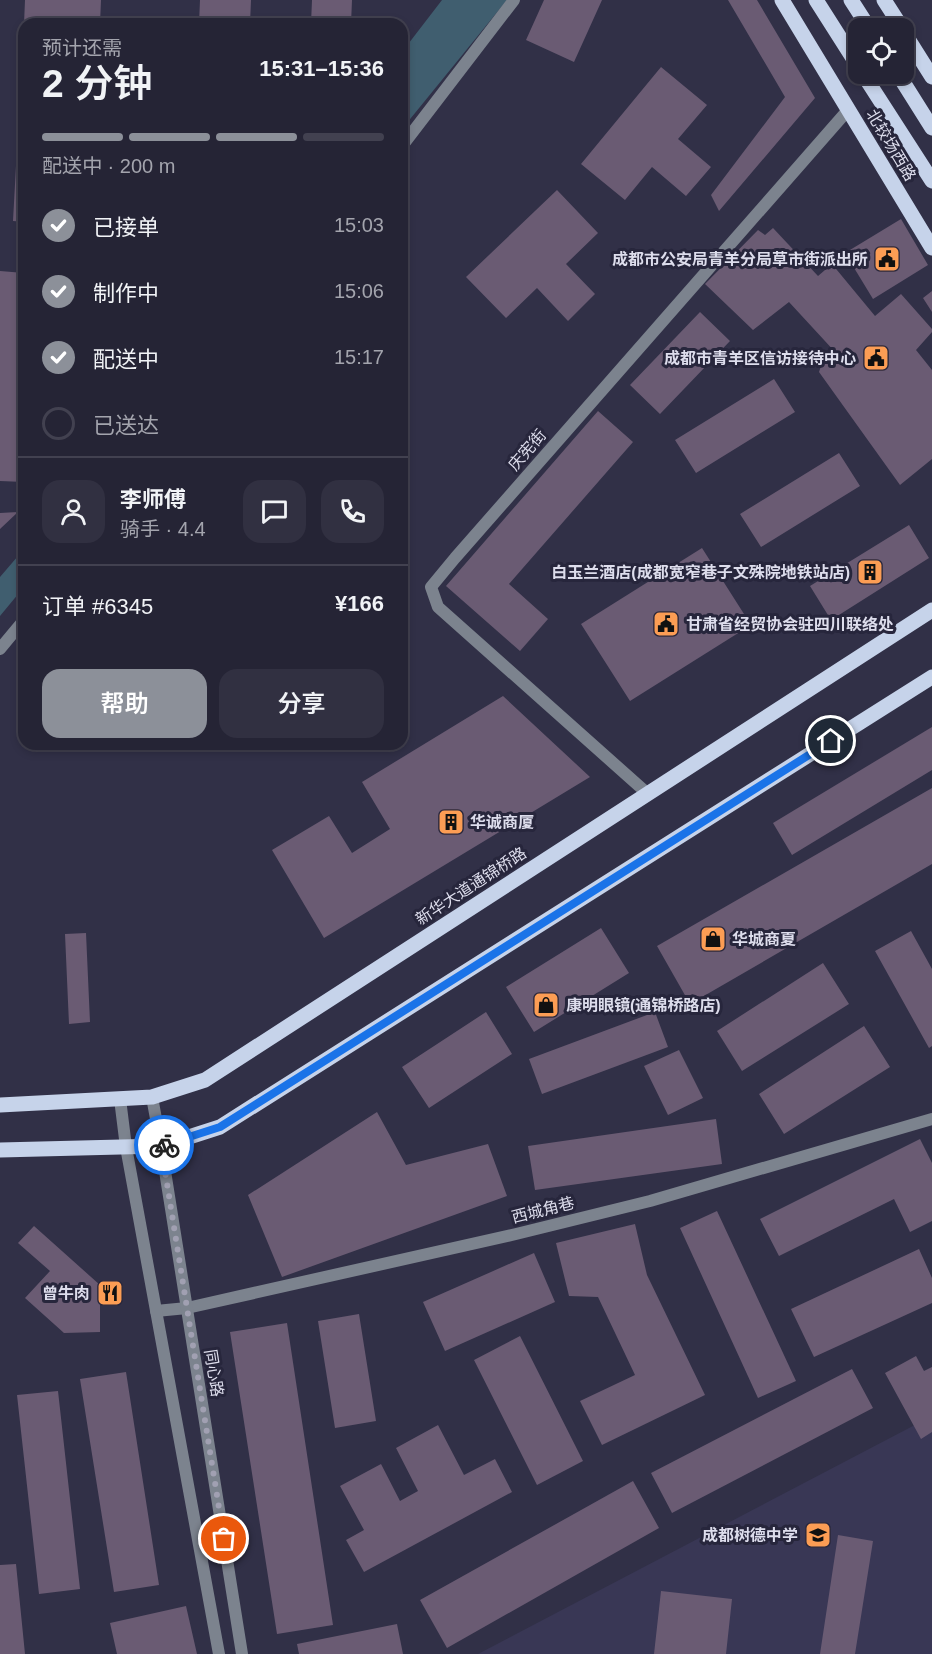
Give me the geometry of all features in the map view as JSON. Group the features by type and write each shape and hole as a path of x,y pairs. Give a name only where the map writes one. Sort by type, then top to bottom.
{"main road":[{"name":"北较场西路","path":"782,0 932,248"},
{"path":"816,0 848,50"},
{"path":"851,0 863,18"},
{"path":"884,0 895,18"},
{"path":"914,49 932,77"},
{"path":"869,84 932,181"},
{"path":"904,84 932,128"},
{"name":"新华大道通锦桥路","path":"0,1105 152,1097 205,1080 932,610"},
{"path":"0,1149 161,1146 220,1127 932,677"}],"street":[{"path":"408,138 514,0"},
{"name":"庆宪街","path":"648,794 438,607 431,587 848,110"},
{"path":"0,649 18,627"},
{"name":"同心路","path":"152,1097 242,1654"},
{"path":"120,1099 126,1146 219,1654"},
{"name":"西城角巷","path":"156,1311 187,1308 516,1234 651,1201 932,1119"}],"shaded area":[{"name":"成都树德中学","path":"932,1416 932,1654 478,1654"}],"water":[{"path":"442,0 507,0 408,122 408,44"},
{"path":"18,556 18,594 0,616 0,577"}],"building":[{"path":"25,0 101,0 100,18 24,18"},
{"path":"200,0 251,0 250,18 199,18"},
{"path":"312,0 352,0 351,18 311,18"},
{"path":"544,0 602,0 574,62 526,40"},
{"path":"728,0 757,0 815,98 719,211 711,195 785,97"},
{"path":"661,67 707,105 678,139 711,167 686,196 652,167 625,200 581,164"},
{"path":"18,129 18,221 13,221"},
{"path":"557,190 598,233 566,264 595,294 568,321 537,288 506,318 466,277"},
{"name":"成都市公安局青羊分局草市街派出所","path":"901,219 928,265 873,299 845,253"},
{"name":"成都市青羊区信访接待中心","path":"773,228 818,276 832,264 875,316 901,294 932,329 932,332 916,350 932,370 932,459 900,485 819,372 822,363 836,353 789,302 753,330 705,284 758,230 765,235"},
{"path":"0,271 18,272 18,482 0,481"},
{"path":"932,291 932,312 923,298"},
{"path":"700,312 730,341 660,414 630,385"},
{"path":"774,379 795,412 696,473 675,440"},
{"path":"598,411 633,442 509,584 548,619 520,651 446,586"},
{"path":"839,453 860,486 761,547 740,514"},
{"path":"18,512 0,529 0,513"},
{"name":"白玉兰酒店(成都宽窄巷子文殊院地铁站店)","path":"909,525 929,558 831,620 810,586"},
{"name":"甘肃省经贸协会驻四川联络处","path":"702,548 751,625 630,701 581,624"},
{"name":"华诚商厦","path":"503,696 590,777 324,938 272,850 329,816 352,853 390,829 362,782"},
{"path":"932,727 932,770 792,855 773,823"},
{"path":"932,788 932,864 690,1004 657,946"},
{"path":"601,928 629,973 534,1032 506,987"},
{"path":"911,931 932,969 932,1046 929,1048 875,951"},
{"path":"86,933 90,1022 69,1024 65,934"},
{"path":"823,963 849,1004 742,1071 717,1031"},
{"path":"486,1012 512,1054 429,1108 402,1067"},
{"path":"655,1012 668,1047 542,1094 529,1059"},
{"path":"864,1026 890,1067 784,1134 759,1094"},
{"path":"679,1050 703,1098 668,1115 644,1066"},
{"path":"377,1112 406,1165 488,1144 507,1196 282,1277 248,1195"},
{"path":"716,1119 722,1164 535,1190 528,1146"},
{"path":"920,1139 932,1163 932,1221 910,1232 894,1199 779,1256 760,1219"},
{"path":"717,1211 796,1381 758,1398 680,1228"},
{"path":"635,1224 647,1275 705,1395 602,1445 580,1401 635,1375 598,1297 569,1296 556,1243"},
{"path":"34,1226 100,1285 100,1332 64,1333 25,1298 50,1271 18,1243"},
{"path":"919,1249 932,1278 932,1303 814,1357 791,1309"},
{"path":"534,1253 555,1302 445,1351 423,1302"},
{"path":"359,1314 376,1421 335,1428 318,1321"},
{"path":"287,1323 333,1625 277,1634 230,1332"},
{"path":"520,1336 583,1461 537,1485 474,1360"},
{"path":"916,1356 924,1371 932,1367 932,1432 921,1439 885,1373"},
{"path":"852,1369 873,1408 672,1513 651,1473"},
{"path":"126,1372 159,1585 114,1592 80,1379"},
{"path":"58,1391 80,1589 39,1594 17,1395"},
{"path":"438,1425 464,1475 495,1459 512,1492 364,1572 346,1540 364,1530 340,1486 381,1464 400,1501 418,1491 396,1448"},
{"path":"633,1481 659,1528 447,1648 420,1600"},
{"path":"838,1535 873,1541 855,1654 820,1654"},
{"path":"16,1564 25,1654 0,1654 0,1565"},
{"path":"661,1591 732,1599 726,1654 654,1654"},
{"path":"186,1606 197,1654 117,1654 110,1623"},
{"path":"397,1624 403,1654 299,1654 297,1644"}],"way so far":[{"path":"164,1145 161,1146 224,1539"}],"place":[{"name":"成都市公安局青羊分局草市街派出所","path":"887,259"},
{"name":"成都市青羊区信访接待中心","path":"876,358"},
{"name":"白玉兰酒店(成都宽窄巷子文殊院地铁站店)","path":"870,572"},
{"name":"甘肃省经贸协会驻四川联络处","path":"666,624"},
{"name":"华诚商厦","path":"451,822"},
{"name":"华城商夏","path":"713,939"},
{"name":"康明眼镜(通锦桥路店)","path":"546,1005"},
{"name":"曾牛肉","path":"110,1293"},
{"name":"成都树德中学","path":"818,1535"}],"route":[{"path":"164,1145 220,1127 831,741"}]}
